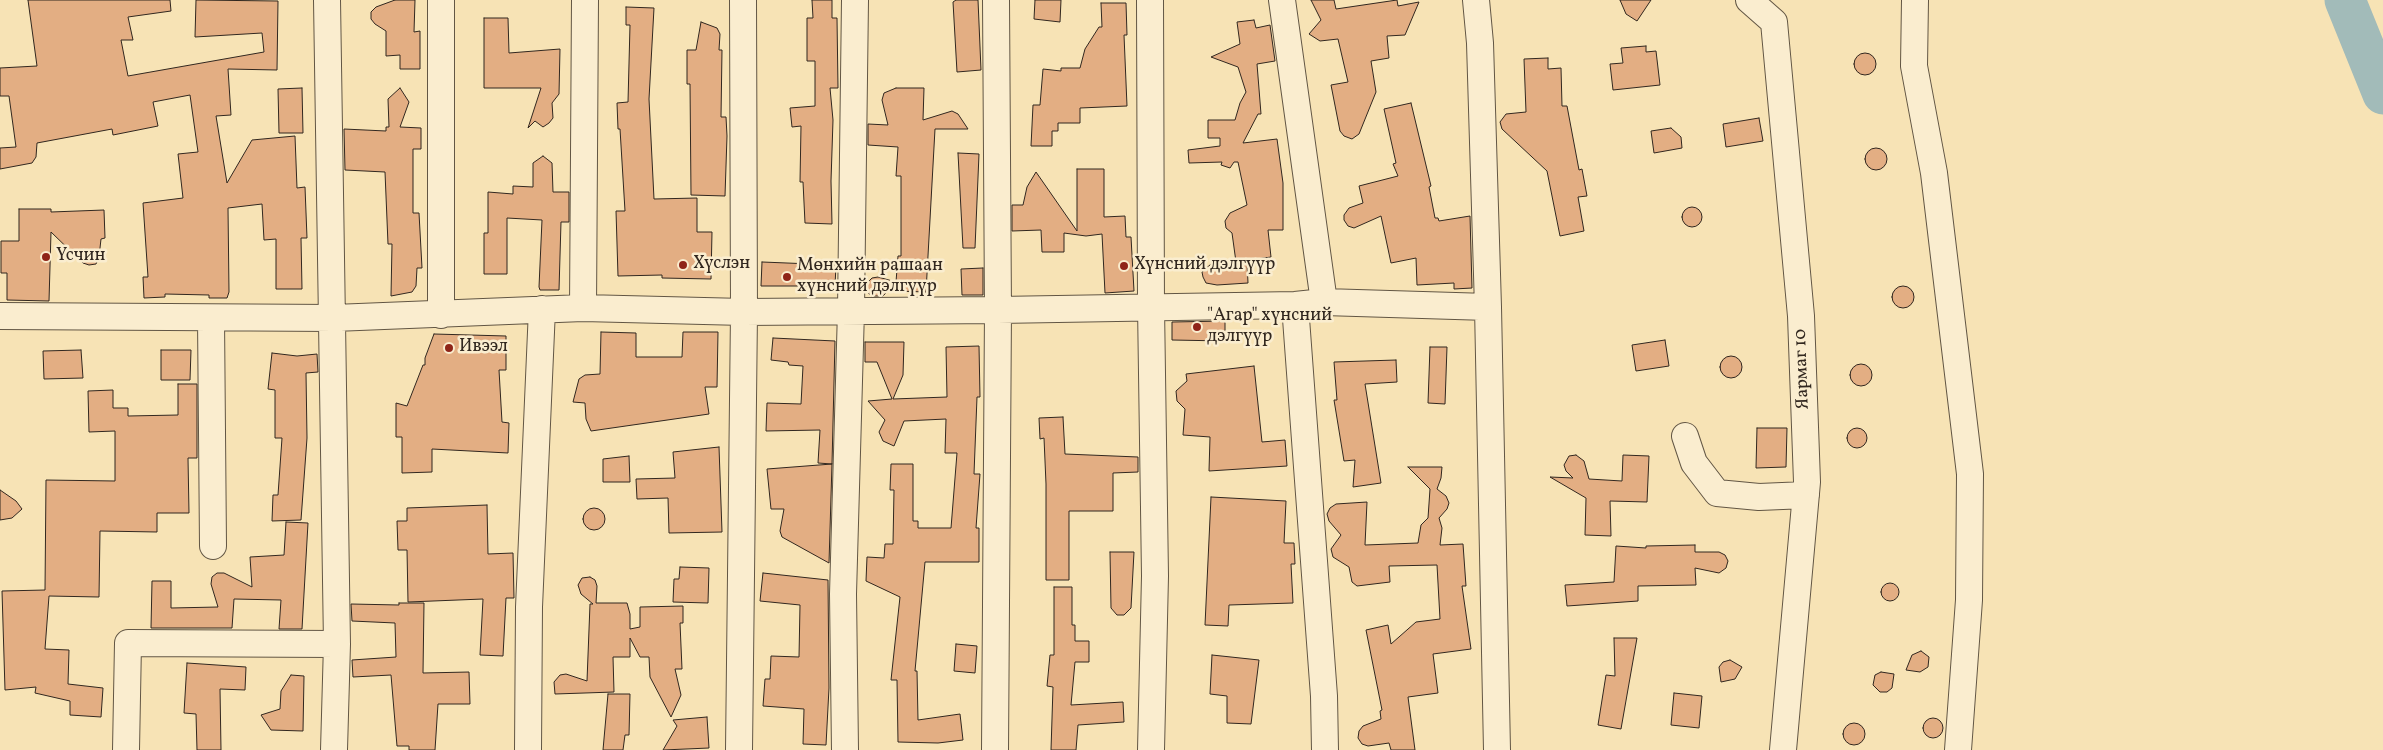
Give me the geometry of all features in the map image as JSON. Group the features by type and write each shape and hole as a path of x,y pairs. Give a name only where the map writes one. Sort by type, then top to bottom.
{"street":[{"path":"327,0 334,318 337,644 334,750"},
{"path":"441,0 441,315"},
{"path":"583,308 585,0"},
{"path":"739,750 744,312 743,0"},
{"path":"845,750 843,594 851,310 854,0"},
{"path":"995,750 998,310 996,0"},
{"path":"1150,0 1151,306 1155,576 1151,750"},
{"path":"1282,0 1324,302"},
{"path":"1476,0 1488,307 1497,750"},
{"name":"Яармаг 10","path":"1749,0 1774,22 1801,316 1807,482 1783,750"},
{"path":"1915,0 1914,66 1936,191 1970,474 1970,600 1958,750"},
{"path":"0,316 334,318 583,308 744,312 998,310 1295,305 1324,302 1488,307"},
{"path":"1295,305 1324,696 1325,750"},
{"path":"528,750 529,607 542,309"},
{"path":"211,318 214,546"},
{"path":"1685,436 1694,463 1717,493 1759,497 1806,495"},
{"path":"126,750 128,643 337,644"}],"building":[{"path":"28,0 170,0 171,11 128,17 133,40 121,40 128,76 264,52 262,33 195,37 196,0 278,1 277,70 228,69 231,115 216,116 227,183 252,140 295,136 297,188 305,187 307,238 301,238 302,289 276,289 276,239 264,240 262,204 228,208 229,292 227,298 209,298 209,295 165,294 165,297 144,298 143,277 148,277 143,203 183,198 178,154 198,152 190,95 153,102 158,126 113,135 112,129 37,143 36,157 32,163 0,169 0,148 16,147 9,96 0,96 0,68 37,66"},
{"path":"395,0 415,0 414,32 420,31 420,69 400,69 400,55 386,56 386,31 371,19 371,12 376,7"},
{"path":"812,0 832,0 832,18 837,18 838,88 830,88 833,120 832,224 805,223 803,182 800,182 801,126 792,127 790,108 815,106 815,61 807,61 807,18 813,18"},
{"path":"956,0 978,0 981,70 957,72 953,2"},
{"path":"1035,0 1061,0 1060,22 1034,19"},
{"path":"1311,0 1334,0 1336,9 1397,0 1398,6 1419,2 1405,35 1387,36 1389,58 1371,61 1376,92 1359,134 1352,139 1344,136 1340,131 1331,85 1348,82 1338,39 1320,41 1309,34 1321,20"},
{"path":"1620,0 1651,0 1637,21 1626,14"},
{"path":"1101,3 1126,3 1127,35 1124,35 1127,106 1080,108 1080,123 1058,123 1058,131 1052,131 1052,146 1031,146 1033,105 1040,105 1043,69 1061,71 1061,68 1080,68 1085,49 1099,27 1102,27"},
{"path":"626,7 654,8 649,99 654,199 697,198 697,232 712,232 711,279 662,278 662,275 618,276 616,211 625,211 617,103 628,102 630,25 626,25"},
{"path":"484,18 508,18 509,53 560,49 559,94 552,103 553,118 543,127 535,121 528,128 541,88 484,88"},
{"path":"1254,20 1256,28 1270,25 1275,61 1257,64 1261,114 1258,114 1243,143 1277,139 1283,183 1283,230 1268,230 1271,257 1236,262 1232,233 1226,228 1225,221 1230,213 1247,205 1238,162 1234,162 1230,168 1221,165 1222,162 1189,163 1188,150 1220,146 1220,138 1208,138 1208,120 1235,120 1240,103 1246,92 1238,67 1211,57 1240,44 1237,22"},
{"path":"701,22 717,28 720,34 719,50 722,50 721,117 726,117 727,136 725,196 691,195 690,84 687,84 687,50 696,50"},
{"path":"1646,46 1646,52 1656,51 1660,85 1613,90 1610,64 1623,63 1621,48"},
{"path":"1865,53 1873,56 1876,64 1873,72 1865,75 1857,72 1854,64 1857,56"},
{"path":"1548,58 1548,69 1561,68 1562,106 1567,106 1579,170 1582,169 1587,196 1578,197 1584,231 1560,236 1547,171 1502,129 1500,122 1506,114 1526,112 1524,59"},
{"path":"302,88 303,133 279,133 278,89"},
{"path":"400,88 409,102 400,127 421,128 421,149 413,149 413,213 419,213 422,268 417,268 416,286 412,292 391,296 392,244 388,244 385,172 345,170 344,129 386,131 386,127 389,127 388,99"},
{"path":"896,88 924,88 923,120 952,111 958,114 968,129 935,129 926,292 896,291 898,256 901,256 901,176 896,176 898,147 868,145 868,124 888,125 882,100 884,93"},
{"path":"1411,103 1431,186 1429,187 1435,218 1438,218 1439,221 1470,216 1472,288 1454,289 1454,283 1417,285 1416,258 1391,263 1381,216 1354,228 1348,226 1344,220 1344,215 1349,208 1363,203 1359,186 1398,176 1393,164 1396,163 1384,109"},
{"path":"1759,118 1763,141 1726,147 1723,124"},
{"path":"1671,128 1681,137 1682,148 1654,153 1651,131"},
{"path":"1876,148 1886,155 1887,159 1880,169 1876,170 1866,163 1865,159 1872,149"},
{"path":"958,153 979,154 975,248 963,248"},
{"path":"543,156 552,163 553,192 569,192 569,222 561,222 559,290 540,290 539,287 542,220 507,218 507,274 484,274 484,233 488,233 488,192 513,194 513,186 533,187 533,163"},
{"path":"1077,169 1104,169 1104,217 1125,216 1126,237 1131,237 1134,291 1105,293 1102,234 1086,236 1064,233 1064,252 1042,252 1041,230 1012,231 1012,205 1023,205 1027,187 1036,172 1077,231"},
{"path":"1688,207 1696,207 1702,213 1702,221 1696,227 1688,227 1682,221 1682,213"},
{"path":"19,209 51,209 51,212 104,210 105,238 101,239 99,257 96,264 89,265 83,263 51,232 49,301 7,300 7,273 1,273 1,241 19,241"},
{"path":"762,262 836,265 835,286 761,286"},
{"path":"1247,262 1248,283 1217,285 1206,283 1203,277 1202,272 1211,264"},
{"path":"983,268 983,295 962,295 961,269"},
{"path":"878,277 896,282 883,296 871,296 866,290 866,284 872,278"},
{"path":"1903,286 1911,289 1914,297 1911,305 1903,308 1895,305 1892,297 1895,289"},
{"name":"\"Агар\" хүнсний дэлгүүр","path":"1225,321 1225,341 1172,340 1172,322"},
{"path":"601,332 636,333 636,357 682,357 683,332 718,332 717,387 705,387 709,414 591,431 586,419 585,403 573,402 579,379 585,375 600,374"},
{"path":"434,334 506,336 506,370 499,370 502,422 509,423 508,453 432,449 432,472 402,473 402,437 396,437 396,403 407,406 423,365 425,365 425,358"},
{"path":"773,338 835,341 832,464 818,463 820,430 766,431 767,403 801,404 803,366 789,365 788,362 771,360"},
{"path":"1665,340 1669,366 1636,371 1632,345"},
{"path":"865,342 904,342 903,375 893,399 947,397 946,347 979,346 980,397 977,397 974,474 980,474 976,528 979,528 979,562 925,562 915,671 917,671 918,720 960,714 963,740 938,743 898,742 897,680 891,680 900,597 866,581 867,557 884,558 885,544 893,544 894,490 890,490 891,464 913,464 913,521 918,521 918,528 951,528 957,453 945,453 946,419 904,421 894,446 883,441 879,432 885,420 868,401 892,399 877,362 865,362"},
{"path":"1430,347 1447,347 1445,404 1428,403"},
{"path":"81,350 83,378 44,379 43,351"},
{"path":"161,350 191,350 190,380 161,380"},
{"path":"272,353 297,356 317,354 318,372 306,373 307,438 301,520 272,521 273,495 278,495 282,438 275,438 275,390 268,389"},
{"path":"1731,356 1741,363 1742,367 1735,377 1731,378 1721,371 1720,367 1727,357"},
{"path":"1396,360 1397,382 1365,384 1381,483 1353,487 1355,460 1344,461 1334,400 1337,400 1334,362"},
{"path":"1857,364 1865,364 1872,371 1872,379 1865,386 1857,386 1850,379 1850,371"},
{"path":"1254,366 1262,442 1285,440 1287,466 1209,471 1210,437 1183,435 1185,409 1177,401 1176,391 1187,381 1186,374"},
{"path":"178,384 197,384 197,458 188,458 189,513 157,513 157,532 100,531 99,597 49,596 45,649 69,650 68,684 103,688 101,717 70,715 70,701 35,693 36,687 5,690 2,591 45,590 46,480 115,481 115,431 89,432 88,391 113,390 113,408 128,408 128,416 178,415"},
{"path":"1063,417 1065,454 1138,457 1138,472 1113,473 1113,511 1069,511 1069,580 1046,580 1046,484 1044,438 1040,439 1039,418"},
{"path":"1757,428 1787,428 1786,467 1756,468"},
{"path":"1857,428 1864,431 1867,438 1864,445 1857,448 1850,445 1847,438 1850,431"},
{"path":"719,447 722,532 669,533 668,498 637,499 636,479 675,478 673,452"},
{"path":"1576,455 1584,461 1589,479 1622,481 1623,455 1649,456 1647,502 1610,501 1611,536 1585,535 1586,498 1550,477 1573,478 1566,471 1564,465 1569,456"},
{"path":"629,456 630,482 603,482 603,459"},
{"path":"832,464 829,563 782,537 780,531 784,509 771,509 767,469"},
{"path":"1408,467 1442,467 1437,489 1446,496 1449,503 1447,509 1439,518 1442,528 1440,545 1463,544 1466,586 1462,586 1471,649 1433,654 1438,693 1408,697 1415,750 1391,750 1389,743 1368,746 1362,744 1358,738 1359,731 1363,726 1381,719 1380,711 1382,710 1366,630 1388,625 1391,644 1416,622 1440,619 1437,565 1389,566 1390,582 1357,586 1352,582 1349,567 1333,557 1331,549 1341,535 1329,521 1327,514 1330,508 1336,504 1367,502 1365,545 1418,543 1421,525 1428,518 1430,489"},
{"path":"0,490 16,501 22,509 12,518 0,520"},
{"path":"1211,497 1286,501 1284,543 1294,543 1295,564 1291,564 1293,603 1229,605 1228,626 1205,625"},
{"path":"487,505 488,554 513,553 514,598 506,598 503,656 480,655 483,599 408,602 407,550 398,550 397,521 407,521 407,508"},
{"path":"594,508 604,515 605,519 598,529 594,530 584,523 583,519 590,509"},
{"path":"286,522 308,523 302,629 279,629 281,600 234,599 232,628 151,628 152,581 171,581 171,608 218,607 211,584 212,577 217,573 224,573 252,587 250,557 284,555"},
{"path":"1695,545 1695,552 1719,552 1725,555 1728,561 1726,568 1719,573 1695,568 1696,585 1638,586 1638,601 1567,606 1565,585 1614,582 1616,546 1646,548 1646,546"},
{"path":"1110,552 1134,552 1131,608 1124,615 1117,615 1111,608"},
{"path":"680,567 709,568 708,603 673,602 674,579 679,579"},
{"path":"763,573 828,580 829,688 826,745 803,744 804,709 763,706 765,679 770,679 771,656 799,657 800,605 760,601"},
{"path":"590,577 595,580 597,586 596,603 627,603 630,614 630,629 640,627 640,607 683,606 683,623 680,623 682,669 675,669 681,695 671,717 650,677 649,657 640,657 630,638 630,657 613,657 614,692 555,694 554,682 560,675 566,674 587,681 590,604 593,604 581,594 578,585 582,578"},
{"path":"1886,583 1894,583 1899,588 1897,599 1886,601 1881,596 1881,588"},
{"path":"1054,587 1072,587 1072,625 1075,625 1075,641 1089,641 1089,662 1075,662 1071,705 1123,702 1124,722 1078,725 1076,750 1051,750 1053,687 1047,686 1050,655 1054,655"},
{"path":"399,603 424,603 423,673 469,672 470,704 438,704 435,750 409,750 409,746 397,746 391,675 353,677 352,660 396,657 395,623 352,621 351,604 399,605"},
{"path":"1614,638 1637,638 1621,729 1598,725 1606,675 1615,676"},
{"path":"956,644 977,646 975,673 954,671"},
{"path":"1921,651 1929,657 1928,667 1920,672 1906,670 1912,655"},
{"path":"1212,655 1259,660 1251,724 1227,723 1227,696 1210,694"},
{"path":"1730,660 1742,667 1735,679 1721,682 1719,667 1723,662"},
{"path":"187,663 246,667 245,690 220,689 221,750 197,750 196,714 184,713"},
{"path":"1881,672 1894,674 1892,688 1887,692 1880,692 1873,685 1875,675"},
{"path":"291,675 304,676 303,731 271,730 261,715 280,709 281,691"},
{"path":"1674,693 1702,696 1699,728 1671,725"},
{"path":"608,694 630,694 629,735 625,735 623,750 603,750"},
{"path":"707,717 709,748 663,750 677,726 673,720"},
{"path":"1929,718 1937,718 1943,724 1943,732 1937,738 1929,738 1923,732 1923,724"},
{"path":"1854,723 1864,730 1865,734 1858,744 1854,745 1844,738 1843,734 1850,724"}],"waterway":[{"path":"2345,0 2383,94"}],"place":[{"name":"Үсчин","path":"46,257"},
{"name":"Хүслэн","path":"683,265"},
{"name":"Хүнсний дэлгүүр","path":"1124,266"},
{"name":"Мөнхийн рашаан хүнсний дэлгүүр","path":"787,277"},
{"name":"\"Агар\" хүнсний дэлгүүр","path":"1197,327"},
{"name":"Ивээл","path":"449,348"}]}
